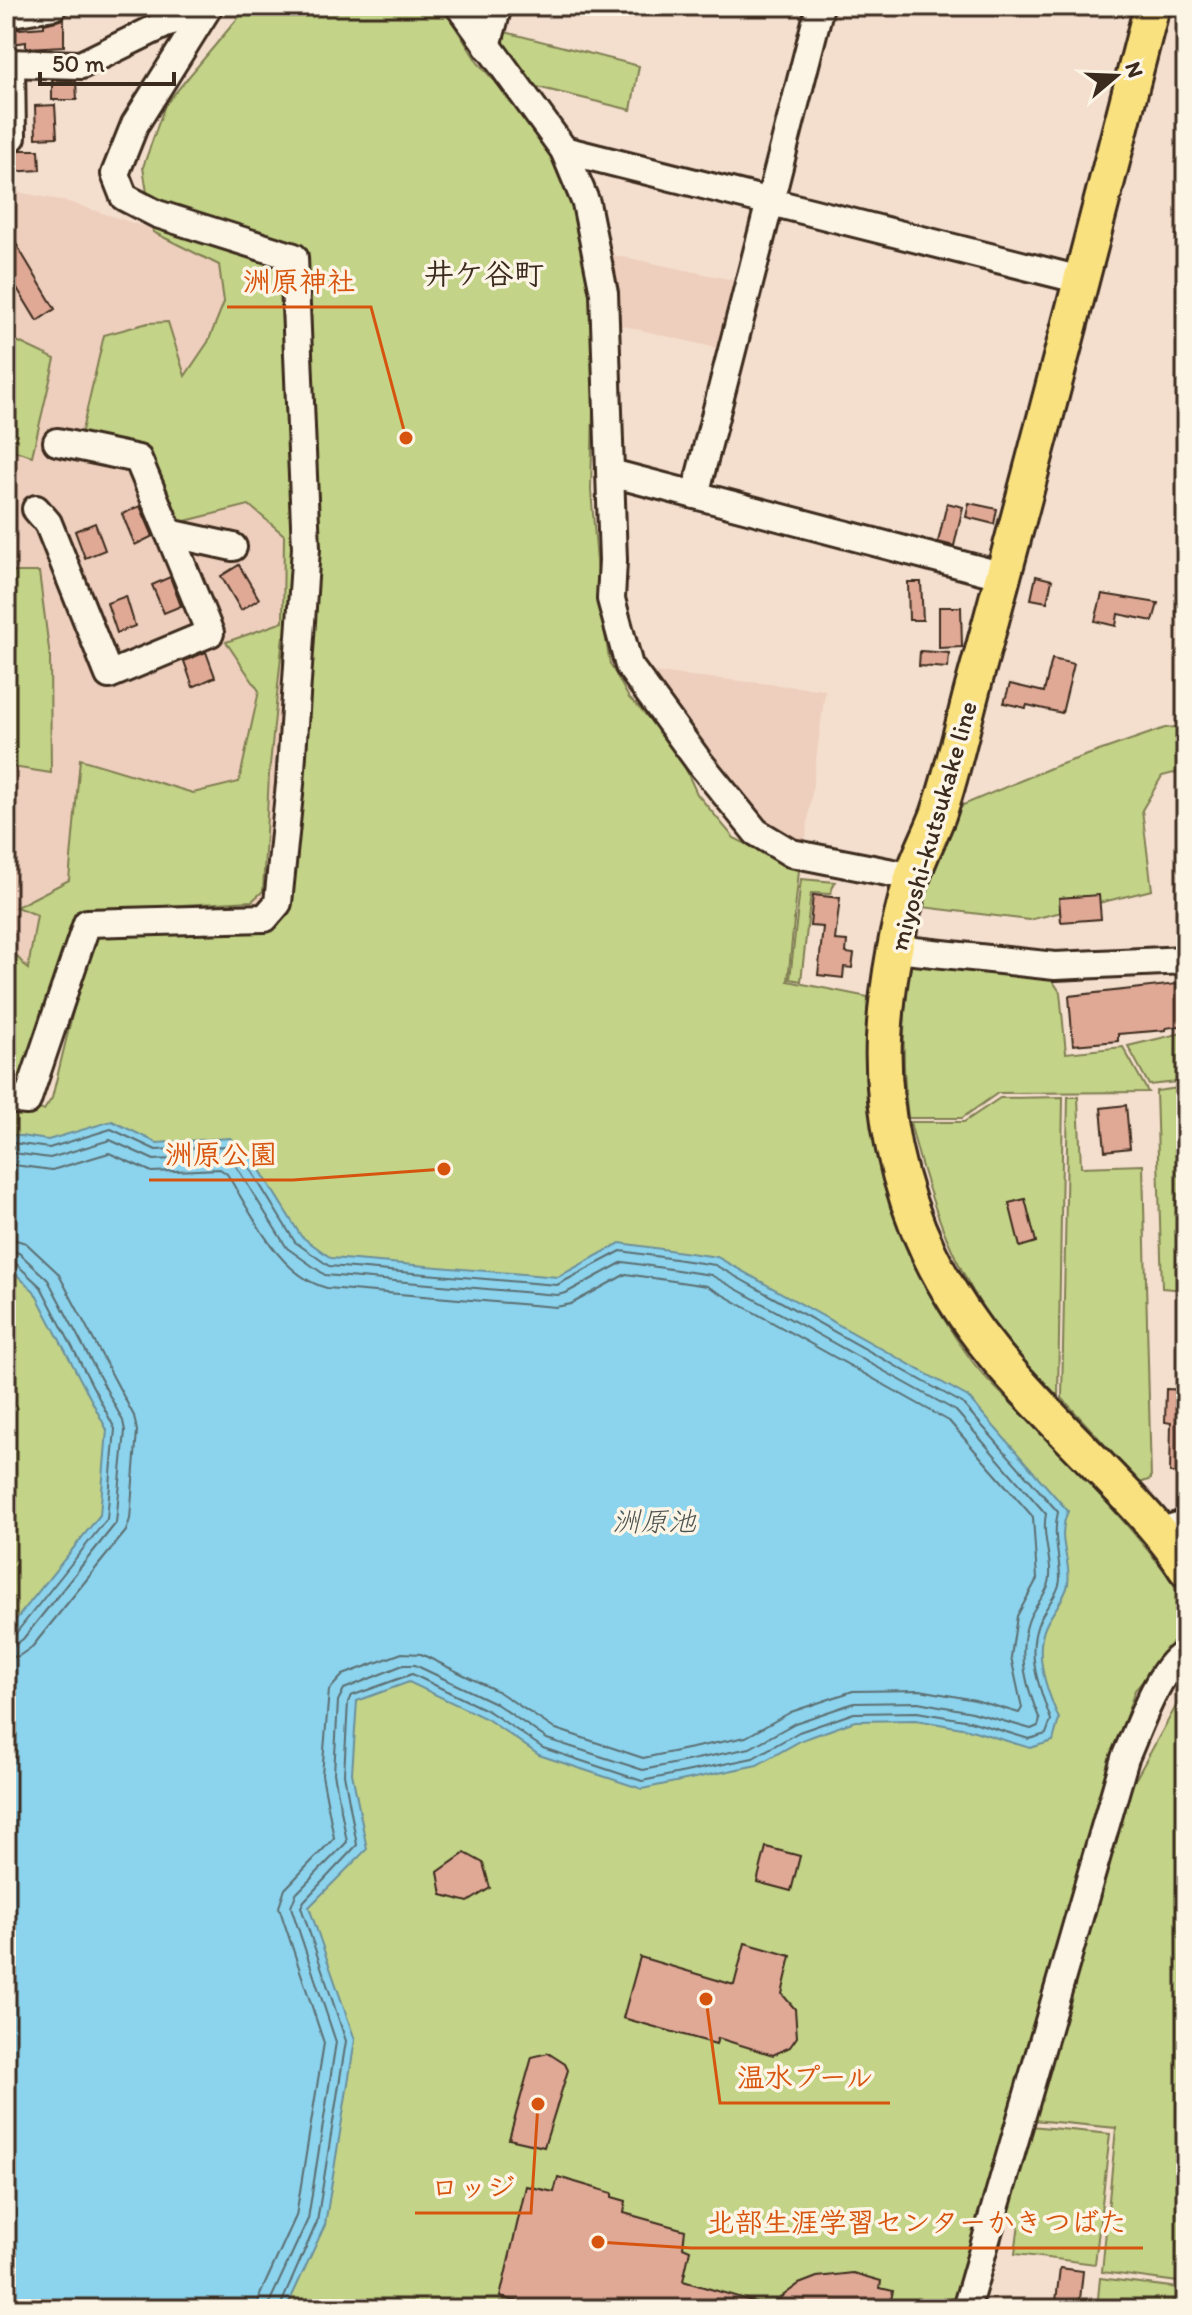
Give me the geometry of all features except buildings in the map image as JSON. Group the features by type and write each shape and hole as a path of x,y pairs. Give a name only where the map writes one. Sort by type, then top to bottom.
{"main road":[{"name":"miyoshi-kutsukake line","path":"1152,6 1004,576 938,814 913,877 896,949 884,1042 891,1129 901,1176 928,1251 950,1294 982,1342 1022,1389 1173,1528 1186,1569"}],"street":[{"path":"6,14 54,6"},
{"path":"6,137 12,137 9,63 81,65 208,6"},
{"path":"6,1099 27,1101 87,923 265,918 278,903 290,784 306,548 294,257 157,214 124,197 115,174 135,124 208,6"},
{"path":"459,6 564,150 586,203 604,293 611,473 611,599 629,666 700,763 756,832 791,853 913,877"},
{"path":"487,46 498,6"},
{"path":"695,495 820,6"},
{"path":"564,150 1081,280"},
{"path":"36,509 48,523 109,675 210,633 138,459 57,442"},
{"path":"611,473 1004,576"},
{"path":"169,533 233,547"},
{"path":"896,949 1055,966 1186,960"},
{"path":"966,2309 1125,1758 1164,1675 1180,1655 1186,1653"}],"shaded area":[{"path":"6,190 65,201 278,270 290,613 270,896 255,908 79,915 6,1093"},
{"path":"604,253 742,282 725,350 612,323"},
{"path":"652,672 825,690 805,844 779,833 759,818"}],"green space":[{"path":"248,6 442,6 478,63 533,123 562,167 578,209 596,294 591,490 601,609 610,664 629,698 673,741 697,794 734,838 799,870 788,981 868,997 867,1047 876,1143 902,1234 944,1320 986,1378 1132,1532 1170,1579 1184,1606 1186,1633 1135,1690 1097,1803 957,2309 6,2309 6,1106 44,1110 52,1098 92,933 282,915 283,636 269,775 263,891 252,901 77,911 19,1089 6,1088 6,955 12,951 28,969 37,915 16,907 69,880 80,759 193,793 239,782 259,691 226,642 283,622 284,535 249,505 173,524 150,449 81,435 104,335 148,323 168,322 185,376 208,342 224,302 219,265 153,232 143,167 165,105"},
{"path":"497,30 639,66 631,110 521,83 493,44"},
{"path":"6,336 55,359 32,456 6,448"},
{"path":"6,572 39,572 50,657 51,773 6,766"},
{"path":"1186,726 1186,770 1162,776 1142,810 1152,890 1029,920 922,907 943,836 963,805 1053,767 1165,728"},
{"path":"801,879 835,882 830,894 811,893 801,981 790,979"},
{"path":"911,956 1048,974 1060,992 1066,1053 1123,1047 1148,1092 998,1093 962,1118 908,1118 904,1037"},
{"path":"1186,1032 1186,1081 1149,1085 1128,1046"},
{"path":"1186,1087 1186,1290 1162,1288 1156,1091"},
{"path":"1063,1097 1058,1396 1007,1342 973,1291 946,1237 910,1122 964,1122 1000,1098"},
{"path":"1068,1097 1078,1097 1081,1167 1143,1165 1151,1479 1140,1483 1062,1398"},
{"path":"1186,1688 1186,2283 1102,2272 1116,2128 1034,2120 1129,1791"},
{"path":"1031,2126 1110,2134 1095,2264 1015,2254 1019,2223 1002,2220"},
{"path":"1100,2278 1186,2291 1163,2309 1133,2306 1132,2309 1097,2309"}],"water":[{"name":"洲原池","path":"112,1121 157,1143 230,1138 250,1154 301,1236 331,1258 558,1277 620,1243 717,1257 968,1397 1068,1511 1063,1531 1069,1575 1067,1589 1047,1623 1041,1646 1046,1684 1059,1719 1053,1741 1030,1748 968,1729 916,1720 855,1721 802,1740 757,1765 642,1789 539,1755 487,1719 409,1682 357,1701 352,1773 367,1849 309,1907 355,2040 325,2225 286,2309 6,2309 6,1632 100,1515 107,1430 34,1291 6,1265 6,1134 48,1140"}],"place":[{"name":"洲原神社","path":"406,438"},
{"name":"洲原公園","path":"444,1169"},
{"name":"温水プール","path":"706,1999"},
{"name":"ロッジ","path":"538,2104"},
{"name":"北部生涯学習センターかきつばた","path":"598,2242"}],"district":[{"name":"井ケ谷町","path":"484,273"}]}
